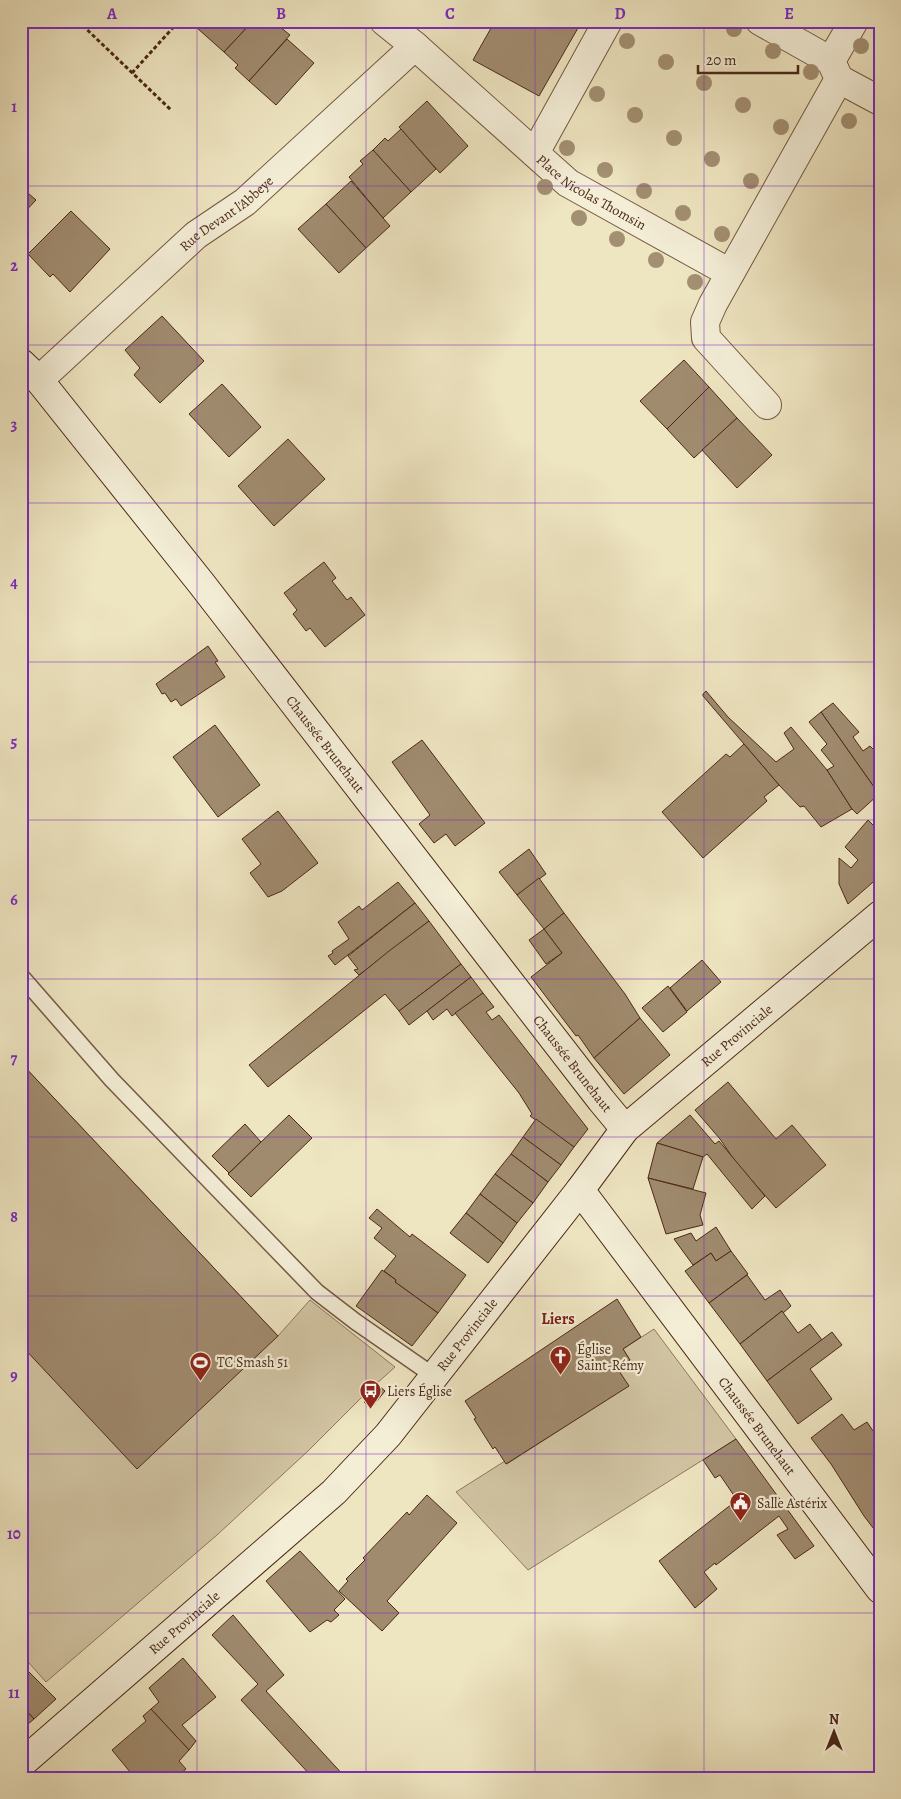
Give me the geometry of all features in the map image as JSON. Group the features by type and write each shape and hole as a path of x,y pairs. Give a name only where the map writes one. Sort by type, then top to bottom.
{"street":[{"path":"384,21 535,153"},
{"name":"Place Nicolas Thomsin","path":"608,21 535,153 568,183 730,273"},
{"path":"760,21 880,101"},
{"path":"767,405 706,338 705,322 835,70 854,21"},
{"name":"Rue Devant l'Abbeye","path":"30,372 196,235 245,202 414,46"},
{"name":"Chaussée Brunehaut","path":"30,372 201,583 595,1093 625,1129"},
{"name":"Rue Provinciale","path":"21,1764 334,1492 388,1435 580,1190 625,1129 880,915"},
{"name":"Chaussée Brunehaut","path":"580,1190 880,1589"}],"lane":[{"path":"21,976 112,1080 317,1292 356,1322 434,1376"}],"path":[{"path":"78,21 171,110"},
{"path":"132,73 179,21"}],"shaded area":[{"name":"TC Smash 51","path":"21,1063 278,1336 310,1300 395,1367 217,1535 46,1682 21,1654"},
{"path":"654,1329 736,1439 528,1570 456,1492 505,1461 507,1464 628,1386 617,1368 630,1360 623,1349"}],"building":[{"path":"203,21 253,21 224,52 197,28"},
{"path":"253,21 276,21 275,23 290,35 249,81 235,68 238,65 224,52"},
{"path":"495,21 582,21 539,96 473,60"},
{"path":"287,39 314,63 276,105 249,81"},
{"path":"427,101 468,146 440,173 399,127"},
{"path":"401,129 436,169 411,192 373,150 385,138 388,141"},
{"path":"373,150 411,192 383,218 349,177 363,164 360,161"},
{"path":"351,181 390,226 366,248 326,204"},
{"path":"21,187 36,200 21,216"},
{"path":"326,204 366,248 339,273 298,229"},
{"path":"71,211 110,249 70,292 53,274 50,277 28,254"},
{"path":"162,316 204,361 160,403 134,375 140,368 125,350"},
{"path":"684,360 709,387 667,429 640,401"},
{"path":"222,384 261,427 229,457 189,414"},
{"path":"709,387 737,418 694,458 667,429"},
{"path":"737,418 772,455 737,488 702,450"},
{"path":"288,439 325,479 274,526 238,486"},
{"path":"324,562 336,578 332,581 347,600 351,597 365,615 325,647 310,628 306,631 293,614 297,610 284,593"},
{"path":"208,646 218,661 215,662 225,677 181,706 176,699 171,702 165,693 162,694 156,684"},
{"path":"706,691 728,717 776,762 794,749 784,733 791,727 827,770 852,809 821,827 804,806 800,807 779,785 703,696"},
{"path":"833,703 859,732 853,737 863,751 870,746 875,751 880,746 879,794 821,712"},
{"path":"821,712 879,794 857,814 827,770 834,766 821,750 827,744 809,722"},
{"path":"215,725 260,785 218,817 173,757"},
{"path":"422,740 485,823 455,846 446,834 434,843 419,824 430,815 392,762"},
{"path":"744,744 779,785 764,797 767,801 703,858 662,812 726,754 730,757"},
{"path":"278,811 318,863 282,891 268,897 250,873 261,864 242,839"},
{"path":"868,820 880,832 880,876 848,904 839,884 839,858 851,868 858,860 845,847"},
{"path":"529,849 546,874 517,895 499,872"},
{"path":"539,878 564,913 544,929 517,895"},
{"path":"398,882 415,903 335,965 328,956 349,939 338,922 359,906 362,910"},
{"path":"415,903 429,921 359,975 354,970 358,969 348,956"},
{"path":"564,913 625,994 640,1018 594,1058 531,977 562,953 544,929"},
{"path":"429,921 461,964 399,1011 385,994 268,1087 249,1065 389,951"},
{"path":"544,929 562,953 546,964 529,940"},
{"path":"702,960 721,982 687,1011 670,988"},
{"path":"461,964 471,977 409,1025 399,1011"},
{"path":"471,977 483,993 452,1016 447,1009 433,1020 427,1011"},
{"path":"668,986 687,1012 663,1032 642,1008"},
{"path":"483,993 494,1007 486,1012 492,1020 499,1015 588,1129 574,1147 530,1116 532,1114 519,1093 455,1013"},
{"path":"640,1018 670,1055 624,1094 594,1058"},
{"path":"21,1063 278,1336 137,1469 21,1345"},
{"path":"728,1082 776,1139 792,1125 826,1165 776,1208 735,1161 720,1139 695,1110"},
{"path":"289,1115 312,1138 251,1197 228,1174"},
{"path":"690,1115 715,1144 719,1141 765,1196 752,1209 707,1154 703,1157 657,1143"},
{"path":"536,1119 574,1147 561,1165 523,1137"},
{"path":"245,1124 261,1142 229,1173 212,1156"},
{"path":"523,1137 561,1165 548,1182 511,1154"},
{"path":"657,1143 703,1157 693,1189 648,1178"},
{"path":"511,1154 548,1182 533,1203 495,1174"},
{"path":"495,1174 533,1203 517,1223 480,1194"},
{"path":"648,1178 706,1193 700,1215 703,1225 666,1234"},
{"path":"480,1194 517,1223 503,1243 466,1213"},
{"path":"377,1209 410,1237 412,1234 466,1275 438,1313 395,1282 396,1280 384,1271 396,1256 374,1238 382,1228 369,1218"},
{"path":"466,1213 503,1243 488,1263 450,1233"},
{"path":"716,1227 731,1251 716,1261 711,1253 693,1265 674,1239 691,1233 696,1241"},
{"path":"731,1251 748,1274 709,1303 685,1271 711,1253 716,1261"},
{"path":"382,1270 396,1280 395,1282 438,1313 412,1346 356,1306"},
{"path":"747,1275 765,1300 780,1290 791,1306 740,1344 709,1303"},
{"name":"Église Saint-Rémy","path":"617,1299 641,1337 623,1349 630,1360 617,1368 629,1386 506,1464 495,1447 493,1449 465,1401"},
{"path":"782,1311 798,1333 810,1324 822,1340 767,1381 740,1344"},
{"path":"832,1332 842,1345 810,1369 832,1399 798,1424 767,1381"},
{"path":"378,1385 385,1391 371,1408 364,1402"},
{"path":"842,1414 854,1430 867,1422 873,1431 880,1426 880,1537 864,1516 831,1464 811,1438"},
{"name":"Salle Astérix","path":"736,1439 814,1546 795,1559 777,1535 788,1529 779,1516 716,1565 715,1563 704,1572 717,1589 695,1608 659,1561 737,1500 720,1475 715,1478 703,1460"},
{"path":"427,1495 457,1523 387,1601 399,1613 382,1631 339,1591 348,1581 346,1579 365,1560 363,1558 407,1512 409,1515"},
{"path":"300,1551 345,1599 334,1610 339,1615 331,1622 327,1620 310,1632 266,1581"},
{"path":"233,1615 284,1675 266,1691 346,1778 313,1778 241,1700 258,1684 212,1635"},
{"path":"183,1658 216,1697 182,1725 196,1741 189,1750 151,1709 159,1702 149,1688"},
{"path":"27,1670 56,1699 34,1719 21,1705 21,1674"},
{"path":"21,1705 34,1719 21,1730"},
{"path":"151,1709 189,1750 179,1761 186,1769 175,1778 135,1778 112,1750 146,1721 143,1716"}],"place":[{"name":"Église Saint-Rémy","path":"561,1376"},
{"name":"TC Smash 51","path":"201,1381"},
{"name":"Liers Église","path":"371,1410"},
{"name":"Salle Astérix","path":"741,1522"}],"district":[{"name":"Liers","path":"558,1318"}]}
